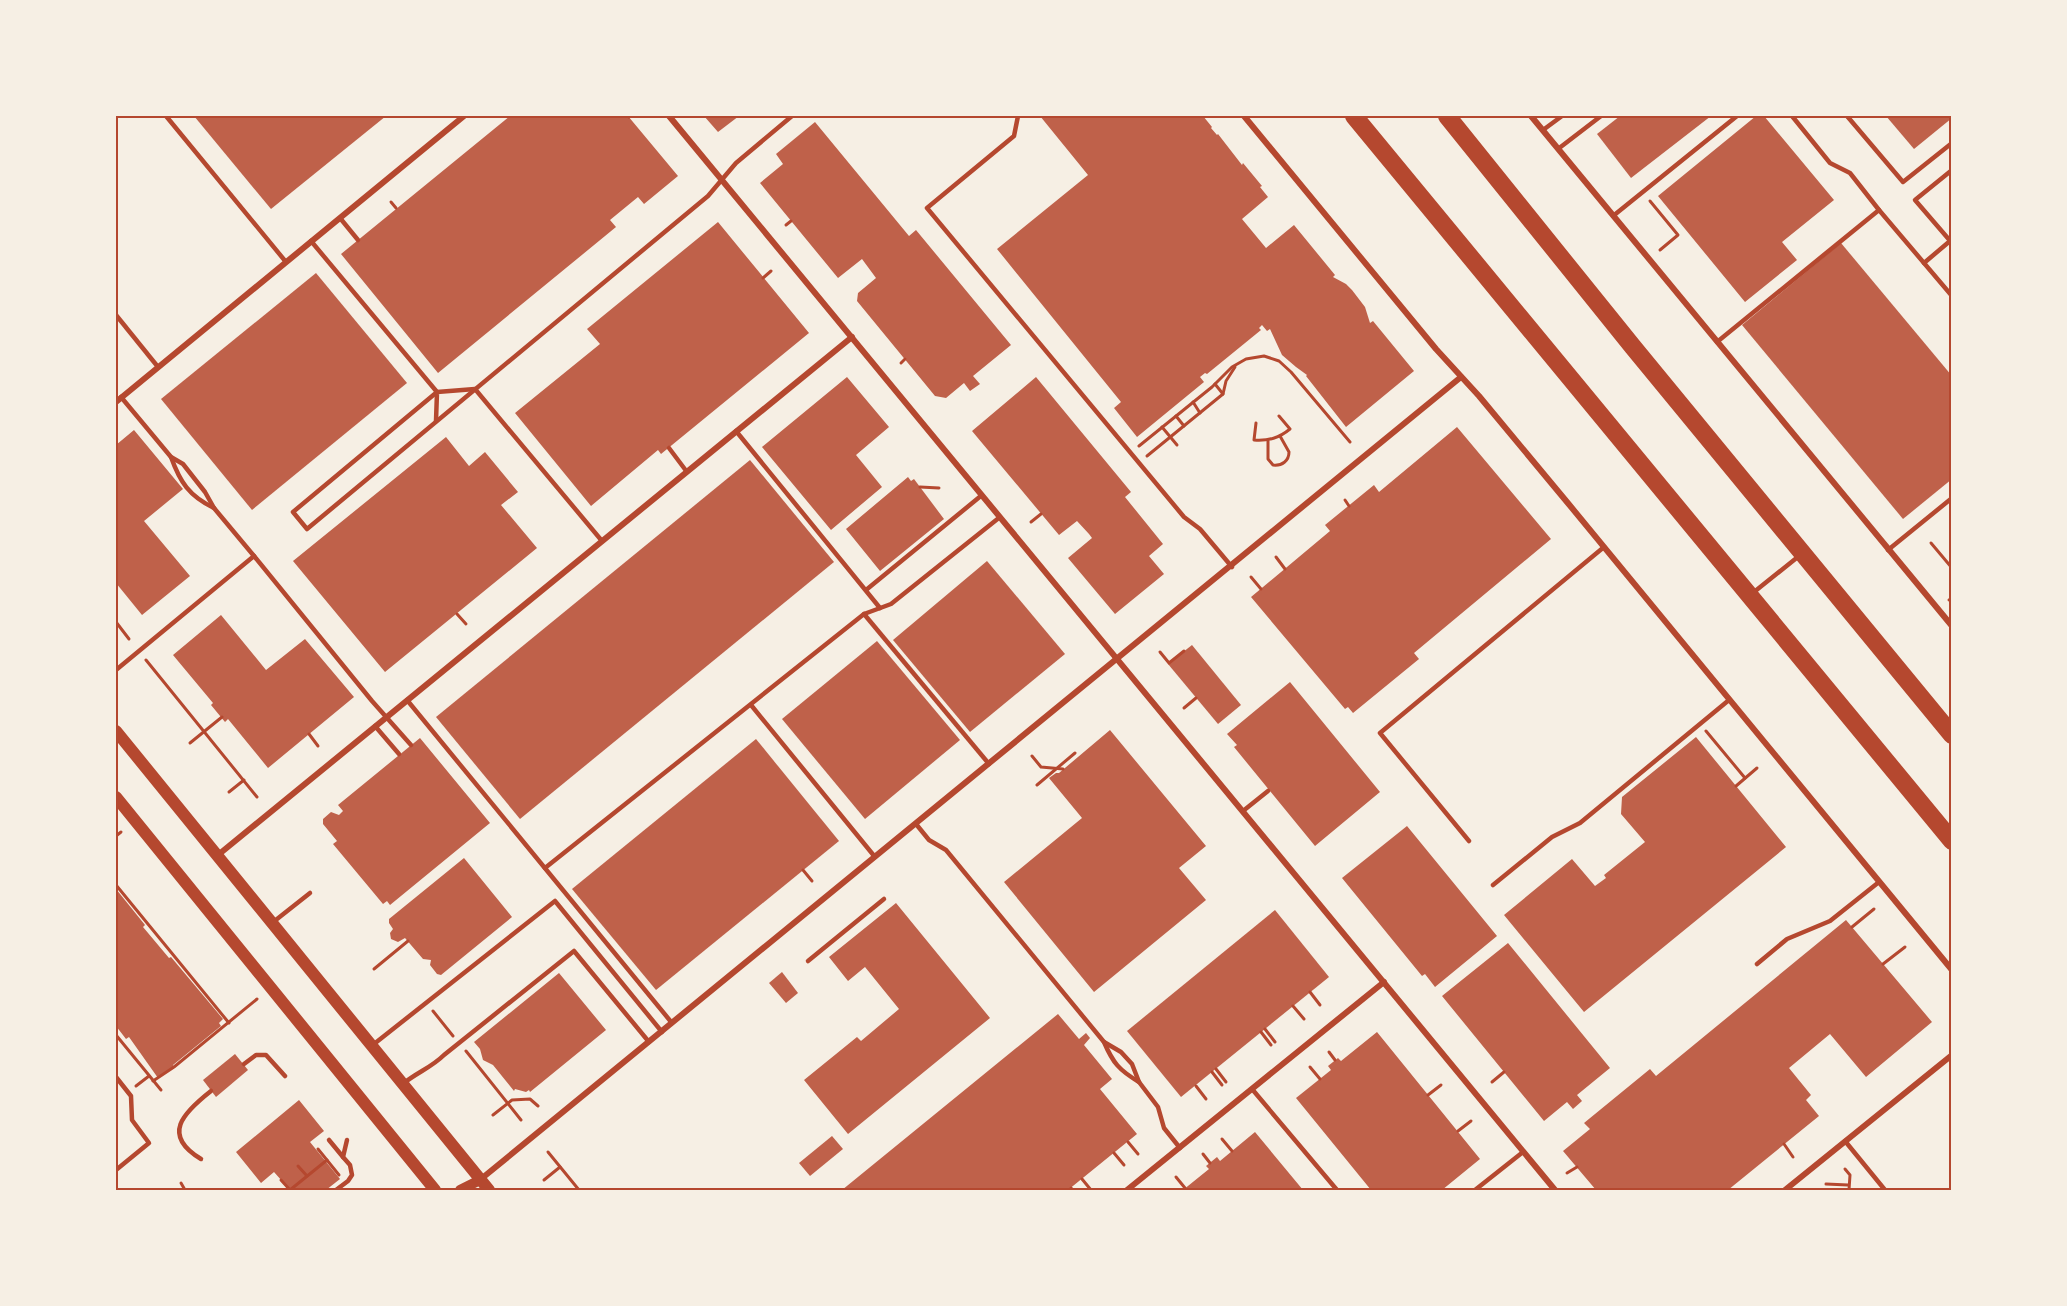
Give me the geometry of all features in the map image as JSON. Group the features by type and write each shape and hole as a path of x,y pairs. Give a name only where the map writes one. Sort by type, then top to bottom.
{"highway":[{"path":"1354,116 1952,841"},
{"path":"1447,116 1952,735"}],"main road":[{"path":"116,731 489,1191"},
{"path":"116,797 435,1191"}],"street":[{"path":"118,399 464,116"},
{"path":"669,116 1555,1191"},
{"path":"1244,116 1604,547 1952,970"},
{"path":"1531,116 1952,626"},
{"path":"218,855 852,337"},
{"path":"460,1191 480,1180 662,1032 1461,377"},
{"path":"1127,1191 1384,982"},
{"path":"1785,1191 1952,1055"},
{"path":"473,1191 480,1180"}],"lane":[{"path":"166,116 286,262"},
{"path":"476,389 436,392 293,512 307,529 436,421 476,389 708,196 736,163 792,116"},
{"path":"1018,116 1014,136 927,208 1184,517 1200,529 1232,567"},
{"path":"1543,130 1562,116"},
{"path":"1558,149 1601,116"},
{"path":"1613,216 1737,116"},
{"path":"1792,116 1830,163 1850,173 1952,296"},
{"path":"1847,116 1903,182 1952,143"},
{"path":"1924,262 1951,242 1915,200 1952,170"},
{"path":"1717,342 1879,210"},
{"path":"340,218 358,240"},
{"path":"311,241 436,392 436,421"},
{"path":"116,315 158,367"},
{"path":"476,389 602,541"},
{"path":"118,399 171,457 183,464 205,492 214,508 372,701 411,745"},
{"path":"736,431 880,608"},
{"path":"669,448 687,472"},
{"path":"171,457 179,478 197,500 214,508"},
{"path":"866,590 982,495"},
{"path":"1888,550 1952,498"},
{"path":"545,868 864,614 891,604 1000,517"},
{"path":"1469,841 1380,733 1604,547"},
{"path":"1750,596 1802,553"},
{"path":"116,670 254,556"},
{"path":"864,614 989,764"},
{"path":"407,700 672,1023"},
{"path":"1494,885 1552,837 1580,823 1729,700"},
{"path":"751,705 875,857"},
{"path":"375,726 399,754"},
{"path":"1243,811 1268,791"},
{"path":"916,824 929,840 946,850 1104,1042 1112,1060 1122,1072 1139,1082"},
{"path":"1757,964 1787,939 1830,921 1879,882"},
{"path":"272,923 310,892"},
{"path":"371,1045 565,893"},
{"path":"808,961 884,899"},
{"path":"555,901 662,1032"},
{"path":"403,1084 424,1068 434,1065 574,951 649,1042"},
{"path":"1104,1042 1121,1052 1132,1064 1139,1082 1155,1101 1164,1128 1180,1148"},
{"path":"244,1064 256,1055 266,1055 285,1076"},
{"path":"116,1077 131,1096 132,1120 149,1143 116,1170"},
{"path":"1252,1089 1337,1191"},
{"path":"201,1159 188,1151 180,1141 178,1131 182,1121 197,1102 211,1090"},
{"path":"329,1140 352,1170 348,1181 336,1191"},
{"path":"343,1157 347,1140"},
{"path":"1845,1141 1885,1191"},
{"path":"1475,1191 1523,1152"}],"path":[{"path":"1649,199 1678,235 1660,250"},
{"path":"392,202 396,208"},
{"path":"786,225 791,221"},
{"path":"763,278 771,271"},
{"path":"1279,361 1282,354"},
{"path":"1140,446 1238,363 1264,356 1279,361 1291,372 1350,442"},
{"path":"901,363 905,359"},
{"path":"1147,456 1223,394 1226,381 1238,363"},
{"path":"1214,383 1223,394"},
{"path":"1192,402 1200,412"},
{"path":"1176,416 1184,426"},
{"path":"1256,423 1254,440 1268,441 1290,429 1279,416"},
{"path":"1162,427 1177,445"},
{"path":"1268,441 1268,459 1273,465 1281,464 1287,459 1289,452 1280,436"},
{"path":"920,487 939,488"},
{"path":"1345,500 1349,506"},
{"path":"1031,522 1041,514"},
{"path":"1931,543 1952,568"},
{"path":"1276,557 1285,569"},
{"path":"1251,577 1261,589"},
{"path":"457,614 466,624"},
{"path":"116,622 129,639"},
{"path":"1160,652 1169,663 1184,651"},
{"path":"147,660 257,796"},
{"path":"1184,708 1196,698"},
{"path":"190,743 222,717"},
{"path":"1706,730 1745,778"},
{"path":"309,734 318,746"},
{"path":"1036,785 1076,753"},
{"path":"1032,756 1041,767 1063,769"},
{"path":"1736,786 1757,768"},
{"path":"229,792 244,780"},
{"path":"116,836 121,832"},
{"path":"803,870 812,881"},
{"path":"116,885 229,1023"},
{"path":"1852,927 1874,909"},
{"path":"374,969 408,941"},
{"path":"1883,964 1905,946"},
{"path":"1310,992 1320,1005"},
{"path":"153,1081 174,1067 257,999"},
{"path":"1293,1006 1304,1019"},
{"path":"441,1021 454,1037"},
{"path":"1265,1029 1275,1042"},
{"path":"1261,1032 1271,1045"},
{"path":"116,1035 161,1090"},
{"path":"464,1050 521,1120"},
{"path":"1329,1052 1335,1060"},
{"path":"139,1064 145,1059"},
{"path":"1310,1067 1320,1079"},
{"path":"1216,1069 1226,1082"},
{"path":"1212,1072 1222,1086"},
{"path":"1492,1082 1504,1072"},
{"path":"1428,1095 1441,1085"},
{"path":"1196,1086 1206,1099"},
{"path":"493,1115 515,1099 527,1098 537,1106"},
{"path":"1458,1131 1471,1121"},
{"path":"1222,1139 1232,1151"},
{"path":"1128,1142 1138,1154"},
{"path":"1784,1144 1793,1157"},
{"path":"318,1149 341,1177"},
{"path":"548,1152 579,1191"},
{"path":"1114,1153 1124,1165"},
{"path":"1203,1154 1210,1163"},
{"path":"281,1180 290,1190 327,1160"},
{"path":"298,1166 306,1176"},
{"path":"544,1180 560,1167"},
{"path":"1567,1173 1577,1167"},
{"path":"1845,1169 1850,1175 1849,1191"},
{"path":"1176,1177 1185,1188"},
{"path":"1082,1179 1091,1191"},
{"path":"181,1183 184,1191"},
{"path":"1826,1184 1849,1185"}],"building":[{"path":"194,116 386,116 271,209"},
{"path":"510,116 628,116 678,176 644,204 638,197 610,220 616,227 438,373 341,254"},
{"path":"704,116 739,116 718,132"},
{"path":"1040,116 1203,116 1262,186 1260,187 1268,197 1242,219 1266,248 1294,225 1335,275 1333,277 1352,290 1365,307 1370,323 1373,321 1414,371 1346,427 1307,375 1282,355 1270,329 1267,331 1262,325 1259,328 1261,330 1207,374 1200,377 1204,382 1137,437 1114,408 1121,402 997,249 1088,175"},
{"path":"1620,116 1711,116 1631,178 1597,134"},
{"path":"1756,116 1764,116 1834,200 1782,242 1797,260 1745,302 1658,196"},
{"path":"1886,116 1952,116 1952,118 1914,149"},
{"path":"815,122 909,236 916,230 1011,345 973,376 980,384 970,391 964,383 946,398 935,396 857,301 858,293 876,278 862,259 838,278 760,183 783,164 776,154"},
{"path":"718,222 809,333 661,454 658,450 591,506 515,413 600,344 587,329"},
{"path":"1841,243 1952,376 1952,479 1903,519 1742,325"},
{"path":"316,273 407,383 252,510 161,399"},
{"path":"847,377 889,427 856,455 882,487 831,530 762,447"},
{"path":"1036,377 1131,492 1125,497 1163,544 1149,556 1164,574 1115,614 1068,558 1092,538 1089,534 1077,521 1059,535 972,431"},
{"path":"1457,427 1551,539 1414,653 1419,659 1353,713 1348,707 1345,709 1251,597 1330,531 1325,525 1374,485 1379,492"},
{"path":"134,430 183,489 144,521 190,576 142,615 116,583 116,445"},
{"path":"446,437 469,466 485,452 518,492 501,505 537,548 385,672 293,561"},
{"path":"750,460 834,562 520,819 436,717"},
{"path":"908,477 911,481 914,479 944,519 880,571 846,529"},
{"path":"987,561 1065,654 970,732 893,640"},
{"path":"221,615 266,670 305,639 354,697 268,768 228,719 225,722 211,705 213,703 173,655"},
{"path":"877,641 960,740 865,819 782,719"},
{"path":"1192,645 1241,705 1218,724 1168,664"},
{"path":"1290,682 1380,792 1315,846 1234,747 1237,745 1227,734"},
{"path":"1110,730 1206,846 1179,868 1206,900 1094,992 1004,882 1082,818 1049,778 1059,773"},
{"path":"1696,737 1786,847 1584,1012 1504,915 1572,859 1595,886 1606,878 1604,875 1645,842 1621,814 1622,797"},
{"path":"420,738 490,823 390,905 387,901 383,904 333,844 337,841 323,824 323,819 331,812 339,815 343,811 338,805"},
{"path":"756,739 839,841 656,990 572,889"},
{"path":"1407,826 1497,936 1435,987 1425,974 1422,976 1342,878"},
{"path":"464,858 512,917 441,975 437,974 430,965 431,960 423,959 405,938 398,942 391,939 390,933 393,929 389,919"},
{"path":"116,889 145,925 143,927 223,1019 219,1023 221,1026 158,1078 129,1037 126,1039 116,1026"},
{"path":"896,903 990,1018 848,1134 804,1080 857,1037 861,1041 899,1009 865,967 848,981 829,957"},
{"path":"1275,910 1329,977 1181,1097 1127,1031"},
{"path":"1846,920 1932,1022 1866,1077 1830,1034 1789,1068 1811,1095 1806,1100 1819,1116 1728,1190 1596,1190 1563,1151 1590,1129 1584,1123 1650,1069 1656,1076"},
{"path":"1508,943 1610,1068 1577,1095 1582,1101 1573,1109 1567,1102 1544,1121 1442,996"},
{"path":"782,972 798,993 786,1003 769,983"},
{"path":"559,973 606,1030 530,1092 515,1089 514,1091 493,1065 483,1060 480,1049 474,1042"},
{"path":"1058,1014 1079,1039 1086,1033 1090,1038 1084,1045 1112,1079 1100,1089 1137,1134 1068,1190 842,1190"},
{"path":"1377,1032 1480,1159 1442,1190 1371,1190 1296,1098 1331,1070 1328,1066 1338,1058 1341,1061"},
{"path":"235,1054 248,1070 216,1097 203,1080"},
{"path":"299,1100 324,1131 310,1142 340,1179 326,1190 290,1190 274,1172 261,1183 236,1152"},
{"path":"1255,1132 1303,1190 1183,1190 1209,1169 1206,1166 1217,1157 1220,1161"},
{"path":"832,1136 843,1149 810,1176 799,1163"}]}
